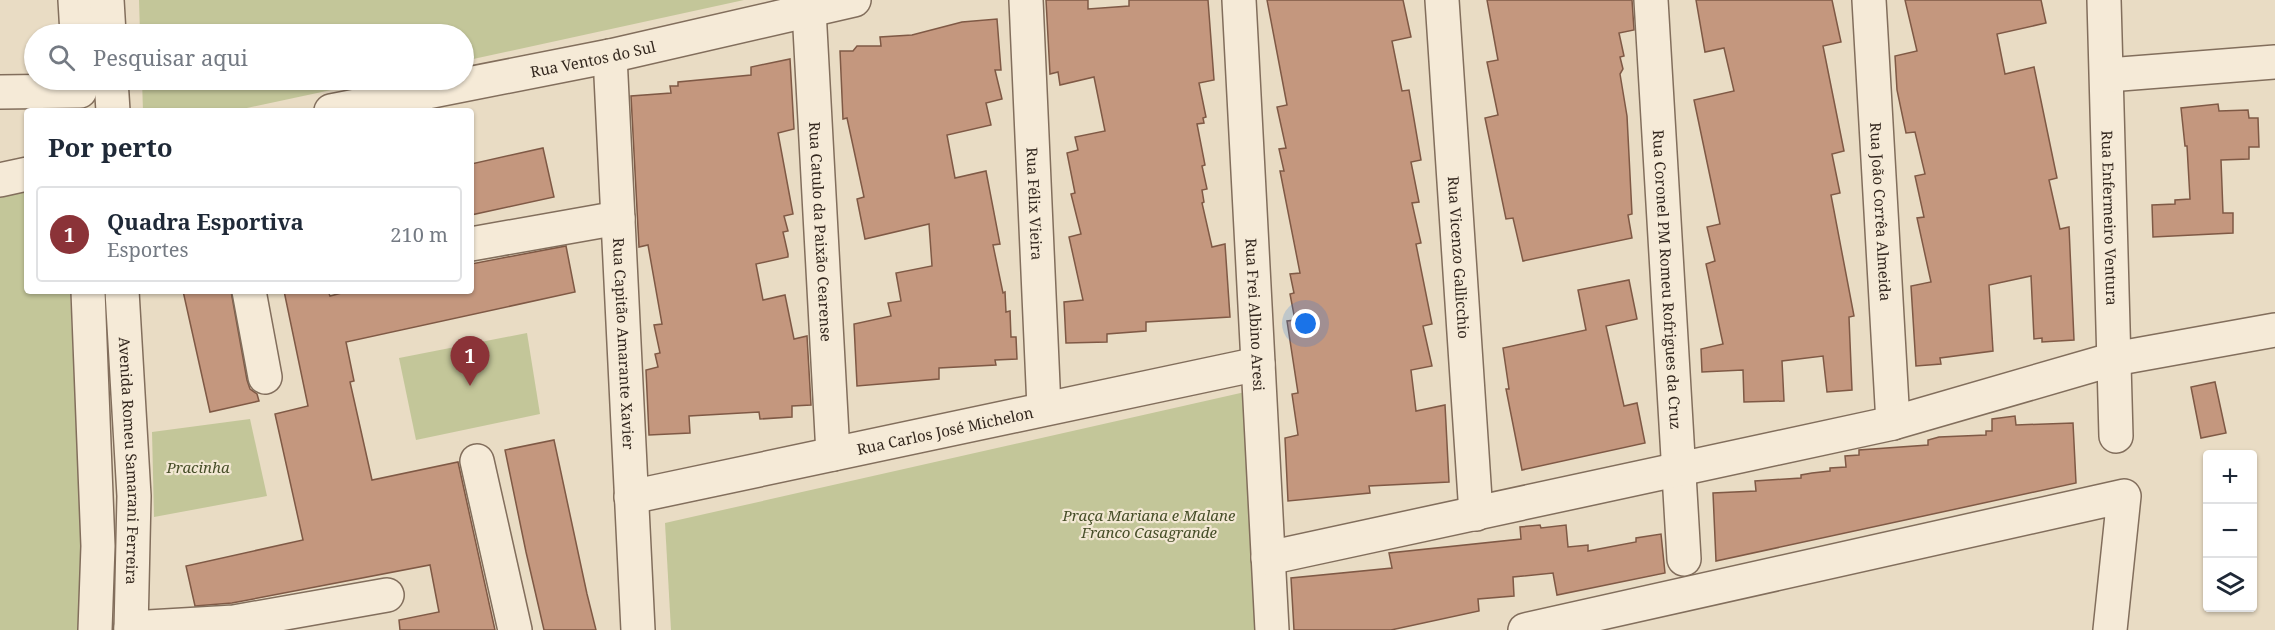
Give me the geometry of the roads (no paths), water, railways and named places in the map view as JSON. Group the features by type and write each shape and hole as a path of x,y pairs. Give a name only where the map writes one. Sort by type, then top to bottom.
{"street":[{"path":"75,0 76,24"},
{"path":"107,0 108,24"},
{"name":"Rua Ventos do Sul","path":"474,83 610,56 854,0"},
{"name":"Rua Félix Vieira","path":"1026,0 1044,408"},
{"name":"Rua Frei Albino Aresi","path":"1239,0 1272,630"},
{"name":"Rua Vicenzo Gallicchio","path":"1442,0 1476,514"},
{"name":"Rua Coronel PM Romeu Rofrigues da Cruz","path":"1651,0 1684,559"},
{"name":"Rua João Corrêa Almeida","path":"1869,0 1893,423"},
{"name":"Rua Enfermeiro Ventura","path":"2104,0 2108,75 2116,436"},
{"name":"Rua Catulo da Paixão Cearense","path":"809,10 833,454"},
{"name":"Rua Capitão Amarante Xavier","path":"610,56 638,630"},
{"path":"2108,75 2275,62"},
{"path":"111,90 112,108"},
{"name":"Rua Ventos do Sul","path":"346,108 438,90"},
{"path":"0,92 80,94"},
{"path":"0,180 24,175"},
{"path":"474,243 618,218"},
{"path":"88,294 98,546 95,630"},
{"name":"Avenida Romeu Samarani Ferreira","path":"122,294 134,496 131,629"},
{"path":"250,294 265,377"},
{"path":"1268,558 1893,423 2114,359 2275,330"},
{"name":"Rua Carlos José Michelon","path":"632,497 1258,364"},
{"path":"477,461 515,630"},
{"path":"1525,630 2124,496 2110,630"},
{"path":"131,629 234,622 387,595"}],"place":[{"name":"Quadra Esportiva","path":"470,386"}],"park label":[{"name":"Pracinha","path":"198,467"},
{"name":"Praça Mariana e Malane Franco Casagrande","path":"1149,524"}]}
